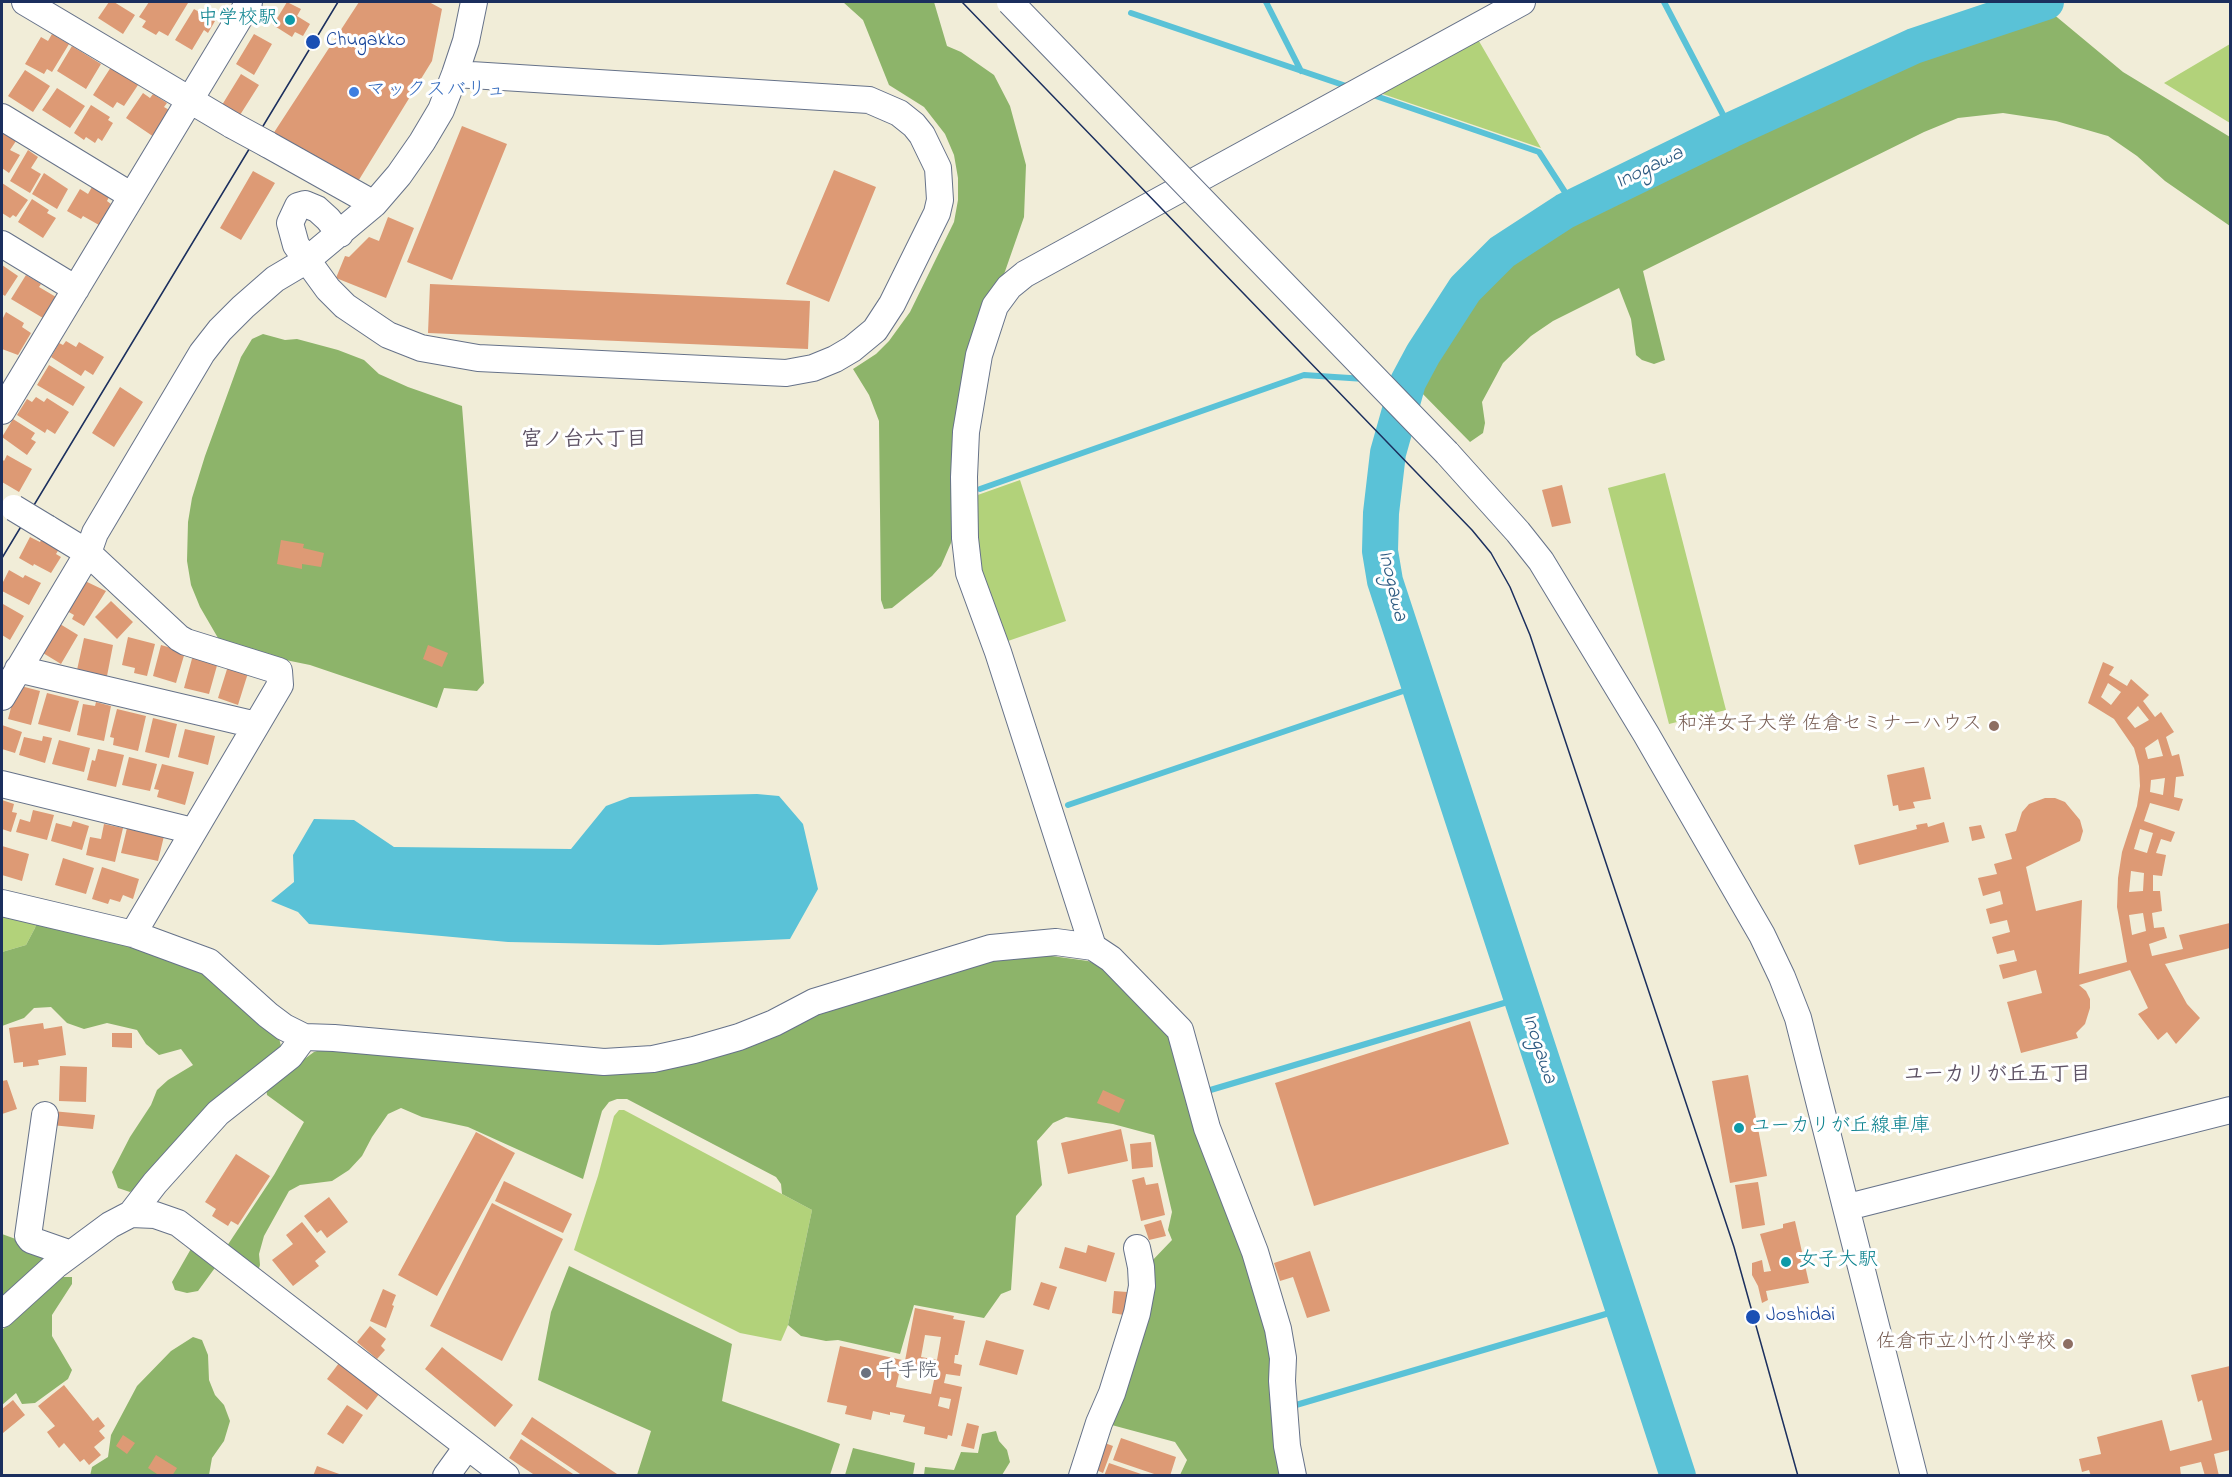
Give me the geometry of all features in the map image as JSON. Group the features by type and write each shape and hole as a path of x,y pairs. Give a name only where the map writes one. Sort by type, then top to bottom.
{"street":[{"path":"25,2 189,101 374,204"},
{"path":"2,697 88,553 95,533 202,353 243,307 275,279 307,260 374,204 399,175 422,142 441,110 455,74 466,40 474,2"},
{"path":"1010,2 1447,453 1541,561 1646,734 1762,935 1798,1018 1848,1207 1914,1476"},
{"path":"1093,947 998,652 969,573 965,538 966,432 979,355 995,306 1009,287 1024,274 1522,2"},
{"path":"2,411 10,377 76,289 189,101 242,4"},
{"path":"340,234 317,209 304,204 298,206 290,223 296,245 328,289 345,306 388,335 422,348 478,358 786,373 813,368 835,359 852,350 875,330 892,304 937,213 940,200 938,168 922,135 899,113 869,100 455,74"},
{"path":"2,117 132,196"},
{"path":"2,244 76,289"},
{"path":"8,504 88,553 179,638 279,671 279,685 133,934"},
{"path":"18,669 256,725"},
{"path":"2,784 193,831"},
{"path":"2,903 133,934 208,962 268,1015 284,1027 304,1037 604,1062 653,1059 739,1037 774,1023 814,1002 991,948 1056,942 1093,947 1111,959 1180,1030 1207,1128 1255,1252 1278,1329 1283,1358 1282,1381 1287,1446 1293,1476"},
{"path":"2,1314 71,1254 110,1225 131,1214 155,1183 218,1113 290,1056 304,1037"},
{"path":"1848,1207 2230,1110"},
{"path":"45,1114 28,1236 31,1240 71,1254"},
{"path":"131,1214 155,1215 178,1223 506,1476"},
{"path":"1082,1476 1095,1433 1112,1393 1137,1313 1142,1286 1142,1267 1137,1248"},
{"path":"446,1476 466,1447"}],"green space":[{"path":"843,2 934,2 947,46 961,52 994,75 1010,106 1026,165 1024,217 1002,280 951,543 941,566 932,576 892,608 884,609 881,600 879,421 869,395 853,369 876,354 889,341 910,312 954,222 958,200 958,178 954,155 945,134 924,107 889,85 863,20"},
{"path":"2046,8 2123,72 2230,137 2230,226 2165,181 2137,156 2108,136 2056,121 2003,113 1958,118 1924,132 1643,271 1665,360 1654,364 1636,355 1631,319 1619,288 1553,321 1531,336 1503,363 1482,402 1485,423 1483,433 1470,442 1415,386 1430,358 1471,295 1483,282 1509,257 1573,215 1734,136 1916,52"},
{"path":"1476,36 1541,148 1374,91"},
{"path":"2230,44 2230,123 2164,83"},
{"path":"263,334 285,340 297,339 338,350 364,360 379,374 462,406 484,683 477,691 444,688 437,708 310,665 227,648 218,638 200,607 191,585 187,561 188,522 192,498 205,456 241,357 252,339"},
{"path":"1665,473 1726,710 1669,724 1608,488"},
{"path":"1020,480 1066,621 1008,641 1001,641 977,571 972,497"},
{"path":"2,912 37,921 26,945 2,952"},
{"path":"37,921 131,943 203,968 279,1038 282,1050 153,1176 130,1192 118,1188 112,1172 130,1137 151,1105 157,1090 168,1080 193,1065 181,1049 159,1055 146,1044 137,1030 107,1023 84,1029 67,1023 51,1007 34,1008 24,1018 2,1026 2,952 26,945"},
{"path":"1030,953 1088,961 1108,969 1165,1022 1273,1333 1286,1475 1180,1475 1187,1460 1175,1442 1108,1424 1149,1264 1172,1240 1168,1230 1172,1212 1154,1135 1113,1124 1066,1117 1053,1123 1037,1141 1042,1185 1016,1216 1011,1290 1001,1294 984,1318 914,1305 900,1354 838,1340 826,1341 801,1336 788,1325 812,1210 782,1194 781,1184 776,1177 627,1099 609,1102 602,1111 583,1179 468,1127 422,1117 401,1108 388,1114 362,1156 349,1170 332,1181 300,1185 289,1191 264,1236 259,1254 258,1271 227,1246 274,1175 304,1122 267,1095 266,1087 314,1052 332,1046 604,1070 994,958"},
{"path":"619,1110 624,1110 812,1210 788,1325 781,1341 740,1333 574,1250 598,1176 614,1116"},
{"path":"2,1234 51,1252 2,1302"},
{"path":"192,1247 217,1265 198,1291 187,1293 175,1290 172,1282"},
{"path":"569,1266 732,1344 722,1401 840,1444 830,1475 637,1475 651,1431 538,1380 551,1312"},
{"path":"63,1277 72,1277 72,1284 52,1315 52,1336 72,1370 68,1379 35,1403 22,1404 16,1393 2,1405 2,1330"},
{"path":"193,1337 202,1340 208,1355 209,1380 215,1395 224,1405 230,1421 224,1441 212,1458 209,1475 90,1476 92,1467 108,1457 111,1435 137,1386 171,1351"},
{"path":"996,1431 999,1441 1007,1450 1010,1462 1002,1475 924,1475 925,1467 954,1470 961,1452 978,1453 982,1434"},
{"path":"853,1448 915,1463 913,1475 845,1475"}],"water":[{"path":"757,794 779,796 803,824 818,889 790,939 659,945 508,942 309,924 298,912 271,901 294,882 293,855 314,819 354,820 394,847 571,849 606,806 630,797"}],"building":[{"path":"109,2 114,2 135,15 123,34 98,18"},
{"path":"149,2 188,3 168,36 159,31 156,35 142,27 146,21 139,17"},
{"name":"中学校駅","path":"287,2 301,9 297,16 310,24 303,36 295,32 292,37 273,25"},
{"path":"359,2 429,2 442,9 432,61 357,183 273,134"},
{"path":"194,9 215,21 208,33 204,30 192,50 175,40"},
{"path":"52,34 69,44 52,72 47,69 44,74 25,64 41,37 48,41"},
{"path":"254,34 272,44 254,75 236,64"},
{"path":"72,46 101,64 86,89 57,71"},
{"path":"111,67 138,85 124,106 117,102 113,108 93,95"},
{"path":"25,70 50,86 33,112 8,96"},
{"path":"241,74 259,85 240,115 222,105"},
{"path":"57,88 85,106 70,128 42,110"},
{"path":"143,93 150,98 153,94 167,103 164,107 171,111 154,137 126,118"},
{"path":"91,105 110,117 108,120 113,123 102,141 98,138 95,143 86,137 84,140 74,133"},
{"path":"462,126 507,144 452,280 407,262"},
{"path":"2,132 16,141 10,150 20,155 9,173 2,168"},
{"path":"28,150 38,157 31,168 41,174 30,193 10,181"},
{"path":"834,170 876,187 829,302 786,284"},
{"path":"253,171 275,183 241,240 220,228"},
{"path":"44,173 68,189 57,209 32,194"},
{"path":"2,183 28,200 16,217 13,215 10,218 2,213"},
{"path":"92,187 109,197 107,201 111,204 99,225 83,216 81,219 67,211 80,189 88,194"},
{"path":"32,199 49,210 47,213 56,218 43,238 18,222"},
{"path":"388,217 414,228 386,298 336,278 345,256 349,257 369,237 379,241"},
{"path":"2,265 18,276 5,296 2,294"},
{"path":"26,275 41,284 39,287 56,297 43,318 11,299"},
{"path":"430,284 810,301 808,349 428,333"},
{"path":"6,312 24,323 22,327 31,333 18,355 2,349 2,320"},
{"path":"66,341 76,347 79,342 104,357 93,375 85,370 81,376 51,357 59,343 63,345"},
{"path":"49,365 85,387 73,406 37,385"},
{"path":"120,387 143,402 114,447 92,433"},
{"path":"36,397 44,402 47,398 69,412 55,434 47,429 45,433 17,415 27,399 32,402"},
{"path":"13,419 35,433 31,439 36,442 27,455 2,437"},
{"path":"7,455 32,469 19,492 2,482 2,459 4,461"},
{"path":"1562,485 1571,523 1552,527 1542,490"},
{"path":"30,537 40,542 42,539 59,549 56,554 61,557 51,573 19,558"},
{"path":"281,540 304,544 303,548 324,553 321,567 302,564 302,569 277,564"},
{"path":"9,570 23,578 25,575 41,583 29,605 2,591 2,584"},
{"path":"85,581 106,591 84,626 72,619 74,615 67,611"},
{"path":"111,601 133,622 117,639 95,617"},
{"path":"3,604 24,616 10,640 2,635"},
{"path":"60,624 78,635 61,664 43,653"},
{"path":"128,637 155,644 147,676 134,673 135,668 122,665"},
{"path":"84,638 113,645 107,676 77,670"},
{"path":"161,645 185,652 176,683 153,676"},
{"path":"428,645 448,653 442,667 423,659"},
{"path":"193,655 218,662 209,694 184,688"},
{"path":"2103,662 2114,667 2109,675 2127,686 2131,679 2149,695 2143,701 2155,717 2161,712 2174,732 2166,737 2172,756 2179,754 2184,776 2176,777 2174,797 2183,799 2179,811 2150,803 2144,821 2175,832 2171,842 2161,839 2156,853 2166,855 2162,876 2153,875 2153,891 2160,891 2162,911 2152,913 2154,928 2164,927 2167,938 2149,944 2152,956 2183,949 2179,935 2230,923 2230,948 2165,964 2187,1004 2200,1018 2176,1044 2167,1032 2158,1040 2138,1014 2148,1008 2130,970 2079,985 2090,999 2090,1008 2085,1024 2076,1033 2078,1038 2021,1053 2007,1002 2042,993 2036,970 2003,979 1999,965 2017,961 2014,950 1997,954 1992,937 2010,932 2007,920 1990,924 1986,909 2003,904 2000,891 1983,896 1978,878 1997,874 1994,864 2012,859 2005,834 2016,831 2022,812 2029,804 2045,798 2055,798 2065,802 2080,820 2083,831 2080,841 2026,867 2036,911 2082,900 2079,974 2127,962 2117,907 2118,878 2122,852 2137,806 2140,786 2139,766 2134,748 2114,719 2088,703","holes":["2108,683 2121,692 2111,705 2101,697","2138,706 2149,720 2135,728 2127,718","2158,739 2163,756 2148,759 2145,748","2165,778 2163,795 2150,792 2151,780","2140,829 2153,833 2147,853 2134,849","2131,871 2144,873 2143,891 2129,892","2143,913 2146,931 2132,935 2129,915"]},
{"path":"228,666 248,673 238,705 218,698"},
{"path":"17,685 40,691 31,725 8,719"},
{"path":"47,693 79,701 70,732 38,724"},
{"path":"96,702 111,706 104,741 77,735 83,704 95,706"},
{"path":"117,709 146,716 138,751 113,745 114,738 110,737"},
{"path":"153,718 177,724 169,758 145,752"},
{"path":"2,725 22,732 15,753 2,749"},
{"path":"185,729 215,736 208,765 178,757"},
{"path":"43,736 52,738 45,763 19,755 24,737 42,741"},
{"path":"59,740 90,748 84,772 52,764"},
{"path":"98,749 124,755 116,787 87,780 92,760 95,761"},
{"path":"129,757 157,764 150,791 122,785"},
{"path":"162,764 194,772 185,805 157,797 159,790 154,789"},
{"path":"1924,767 1931,799 1913,802 1915,808 1899,811 1898,805 1893,806 1887,775"},
{"path":"2,800 14,804 12,812 17,813 11,832 2,829"},
{"path":"33,810 54,815 47,840 16,832 20,819 30,822"},
{"path":"73,821 89,826 82,850 51,841 56,823 71,827"},
{"path":"1944,822 1949,842 1859,865 1854,845 1917,829 1916,825 1927,823 1928,827"},
{"path":"104,824 123,828 115,862 86,855 90,837 101,839"},
{"path":"1981,825 1985,838 1972,841 1969,827"},
{"path":"127,828 164,836 158,861 121,853"},
{"path":"2,846 29,854 22,881 2,875"},
{"path":"63,858 94,868 86,894 55,885"},
{"path":"102,867 139,879 133,899 123,895 120,902 110,899 108,904 92,899"},
{"path":"1470,1021 1509,1144 1314,1206 1275,1083"},
{"path":"43,1023 44,1029 62,1026 66,1055 38,1060 39,1065 23,1067 23,1062 14,1063 9,1028"},
{"path":"112,1033 132,1033 132,1048 112,1047"},
{"path":"60,1066 87,1067 86,1102 59,1101"},
{"name":"ユーカリが丘線車庫","path":"1748,1075 1767,1176 1730,1183 1712,1081"},
{"path":"7,1080 17,1109 2,1114 2,1081"},
{"path":"1103,1090 1125,1100 1119,1113 1097,1103"},
{"path":"52,1111 95,1115 93,1129 51,1125"},
{"path":"1121,1129 1128,1161 1068,1174 1061,1143"},
{"path":"476,1132 515,1153 437,1296 398,1275"},
{"path":"1151,1142 1153,1167 1132,1169 1130,1144"},
{"path":"236,1154 270,1176 238,1225 231,1221 228,1226 212,1216 216,1209 205,1202"},
{"path":"1144,1177 1146,1185 1158,1183 1165,1215 1141,1221 1132,1180"},
{"path":"504,1181 572,1214 563,1233 495,1201"},
{"path":"1758,1182 1765,1225 1742,1229 1735,1185"},
{"path":"329,1197 348,1222 327,1238 321,1230 317,1233 304,1216"},
{"path":"492,1203 563,1239 502,1361 430,1326"},
{"path":"1161,1220 1166,1236 1149,1240 1144,1225"},
{"name":"女子大駅","path":"1795,1221 1809,1283 1766,1291 1768,1300 1762,1303 1758,1286 1752,1275 1752,1263 1762,1260 1764,1272 1771,1271 1760,1234 1783,1228 1783,1224"},
{"path":"302,1222 326,1252 315,1261 319,1266 293,1286 272,1260 293,1244 286,1235"},
{"path":"1088,1245 1115,1253 1106,1282 1059,1268 1065,1247 1086,1253"},
{"path":"1310,1251 1330,1311 1307,1318 1293,1277 1280,1281 1274,1263"},
{"path":"1041,1282 1057,1287 1049,1310 1033,1305"},
{"path":"383,1289 396,1295 386,1328 370,1321"},
{"path":"1114,1291 1127,1292 1124,1315 1112,1313"},
{"path":"915,1308 954,1316 953,1319 965,1321 958,1355 955,1355 954,1363 962,1365 960,1376 946,1374 944,1383 962,1387 952,1436 948,1435 947,1439 924,1434 925,1427 903,1422 905,1415 890,1412 890,1415 873,1411 871,1420 845,1414 847,1406 827,1402 840,1346 902,1360 896,1387 931,1394 936,1371 904,1366","holes":["925,1335 941,1337 937,1360 921,1357","940,1397 951,1399 949,1409 938,1406"]},
{"path":"370,1326 386,1339 381,1346 385,1350 377,1359 357,1342"},
{"path":"986,1340 1024,1350 1017,1375 979,1365"},
{"path":"442,1347 513,1405 495,1427 425,1369"},
{"path":"339,1363 379,1394 367,1410 327,1379"},
{"path":"2230,1366 2230,1450 2214,1454 2219,1476 2205,1476 2201,1462 2180,1467 2181,1476 2091,1476 2089,1470 2082,1472 2079,1459 2101,1454 2097,1437 2162,1420 2170,1451 2212,1440 2202,1400 2198,1402 2191,1375"},
{"path":"64,1385 93,1421 98,1417 105,1426 99,1431 105,1438 94,1447 101,1455 89,1465 84,1459 80,1462 64,1443 59,1448 47,1432 55,1426 38,1406"},
{"path":"13,1400 25,1415 3,1433 2,1409"},
{"path":"347,1405 363,1415 343,1444 327,1434"},
{"path":"532,1417 620,1476 583,1476 521,1434"},
{"path":"967,1423 979,1426 974,1449 961,1446"},
{"path":"123,1435 135,1443 127,1454 116,1446"},
{"path":"1121,1438 1176,1457 1170,1476 1160,1476 1113,1460"},
{"path":"521,1439 576,1476 536,1476 509,1458"},
{"path":"1102,1442 1113,1446 1103,1473 1092,1468"},
{"path":"156,1455 177,1468 172,1476 160,1476 148,1468"},
{"path":"1109,1463 1144,1475 1144,1476 1104,1476"},
{"path":"317,1466 342,1475 342,1476 313,1476"}],"waterway":[{"path":"1266,2 1301,71"},
{"path":"1664,2 1731,130"},
{"name":"Inogawa","path":"1678,1476 1385,581 1380,551 1381,513 1388,453 1408,382 1423,354 1465,289 1502,252 1565,211 1731,130 1914,46 2046,2"},
{"path":"1131,13 1349,87"},
{"path":"1370,94 1539,152 1574,206"},
{"path":"980,489 1304,375 1365,379"},
{"path":"1387,380 1408,382"},
{"path":"1068,805 1418,686"},
{"path":"1207,1091 1521,998"},
{"path":"1296,1405 1623,1309"}],"tram line":[{"path":"2,558 338,2"},
{"path":"962,2 1472,530 1491,553 1510,587 1530,635 1734,1247 1798,1476"}],"place":[{"name":"中学校駅","path":"290,20"},
{"name":"Chugakko","path":"313,42"},
{"name":"マックスバリュ","path":"354,92"},
{"name":"和洋女子大学 佐倉セミナーハウス","path":"1994,726"},
{"name":"ユーカリが丘線車庫","path":"1739,1128"},
{"name":"女子大駅","path":"1786,1262"},
{"name":"Joshidai","path":"1753,1317"},
{"name":"佐倉市立小竹小学校","path":"2068,1344"},
{"name":"千手院","path":"866,1373"}],"district":[{"name":"宮ノ台六丁目","path":"584,442"},
{"name":"ユーカリが丘五丁目","path":"1997,1077"}]}
